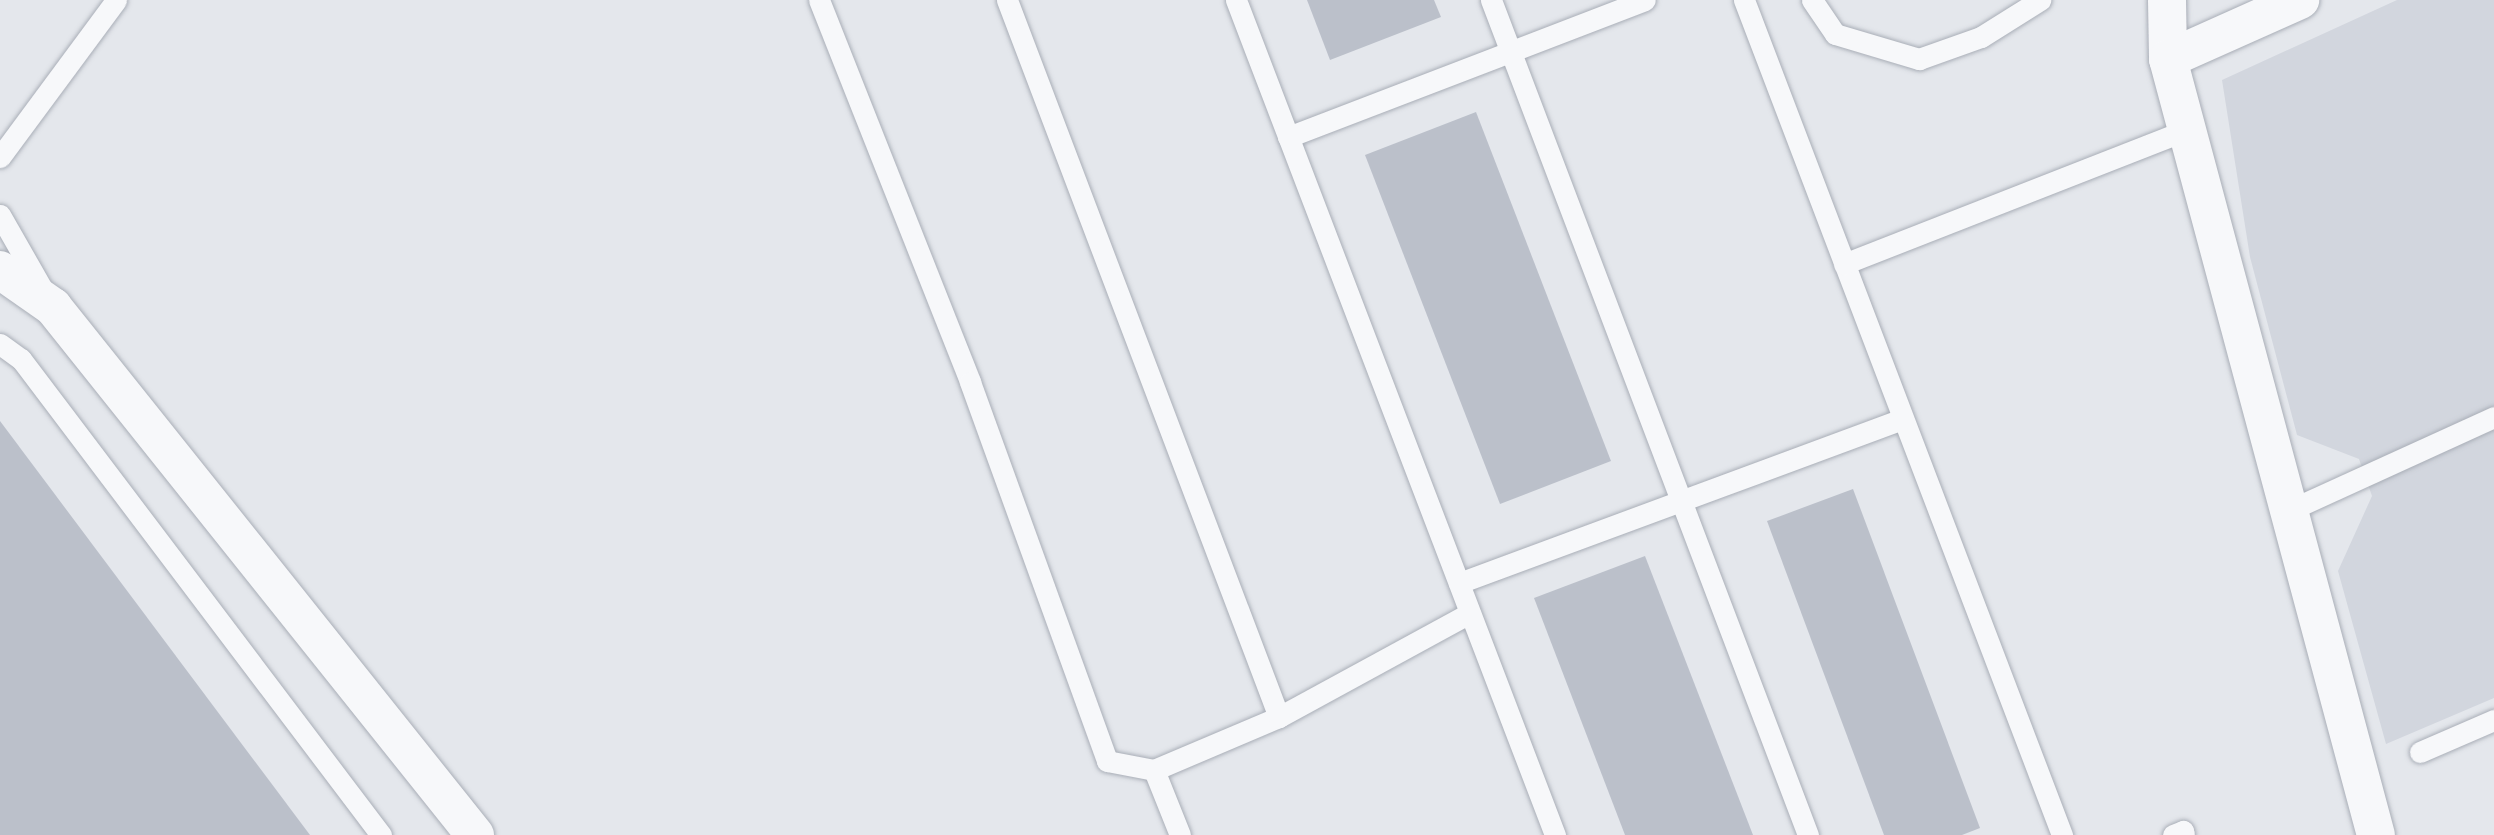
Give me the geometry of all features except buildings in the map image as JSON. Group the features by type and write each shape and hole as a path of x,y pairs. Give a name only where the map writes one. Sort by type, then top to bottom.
{"street":[{"path":"2167,0 2168,59 2189,129 2376,835"},
{"path":"2168,59 2300,0"},
{"path":"0,270 53,307 475,835"}],"lane":[{"path":"0,158 116,0"},
{"path":"819,0 970,382 1107,761 1154,770 1279,717 1471,614"},
{"path":"1007,0 1279,717"},
{"path":"1236,0 1555,835"},
{"path":"1491,0 1808,835"},
{"path":"1288,137 1645,0"},
{"path":"1744,0 2062,835"},
{"path":"1812,0 1835,34 1919,59 1981,37 2040,0"},
{"path":"1844,264 2189,129"},
{"path":"0,215 53,307"},
{"path":"0,344 21,359 381,835"},
{"path":"2290,510 2494,417"},
{"path":"1459,583 1903,419"},
{"path":"2420,752 2494,720"},
{"path":"1154,770 1180,835"},
{"path":"2173,835 2183,831 2184,835"}],"shaded area":[{"path":"2397,0 2494,0 2494,698 2386,744 2338,571 2372,496 2359,459 2297,435 2250,257 2222,80"}]}
